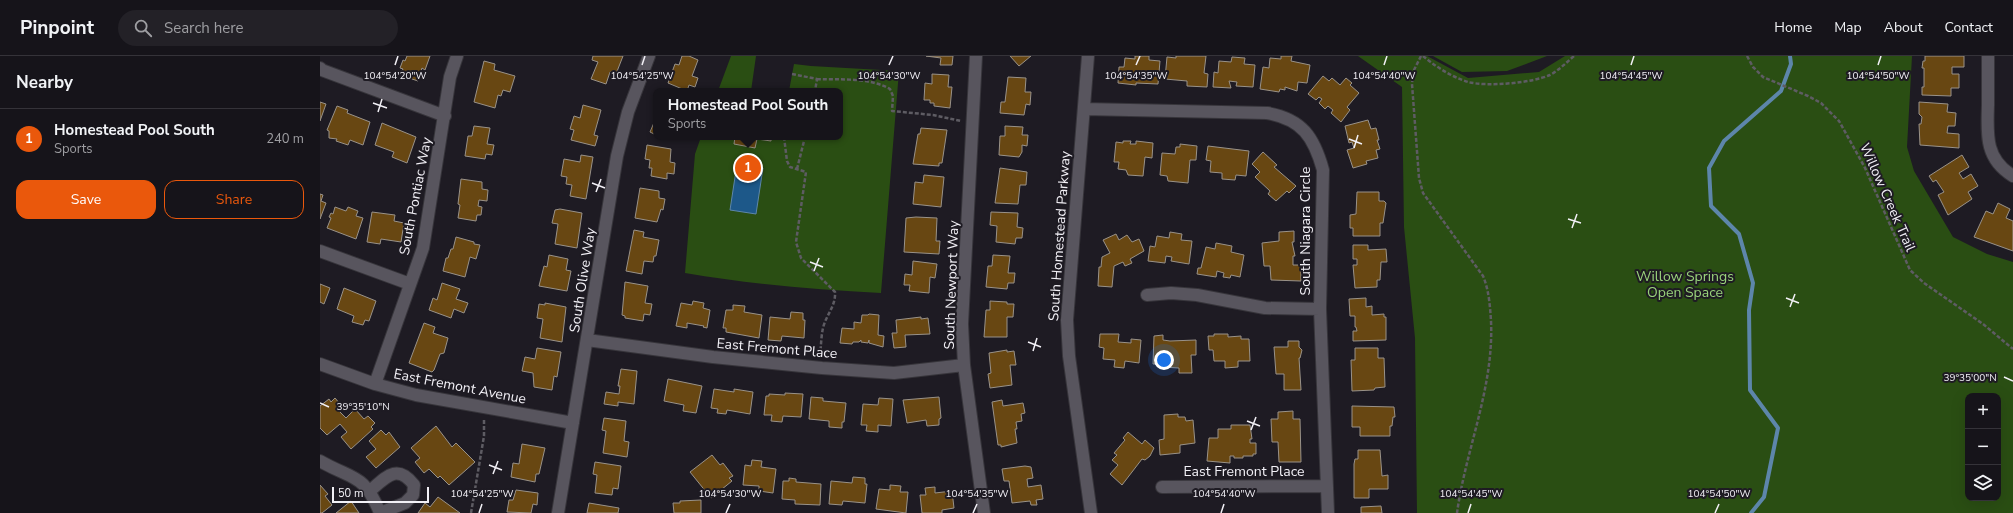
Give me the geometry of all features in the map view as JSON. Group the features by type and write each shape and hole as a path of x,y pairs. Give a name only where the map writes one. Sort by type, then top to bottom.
{"street":[{"name":"South Pontiac Way","path":"375,384 423,248 450,77 457,56"},
{"name":"South Olive Way","path":"558,513 622,130 650,56"},
{"name":"South Newport Way","path":"976,56 962,324 964,365 984,513"},
{"name":"South Homestead Parkway","path":"1088,56 1067,320 1069,356 1091,513"},
{"path":"1988,56 1987,129 1989,147 1995,160 2004,170 2013,176"},
{"path":"320,68 445,116"},
{"name":"South Niagara Circle","path":"1084,109 1267,113 1290,119 1302,127 1311,138 1319,154 1323,170 1320,309 1328,513"},
{"path":"320,251 410,284"},
{"path":"1147,295 1197,295 1265,308 1320,309"},
{"name":"East Fremont Place","path":"588,340 720,358 894,373 964,365"},
{"name":"East Fremont Avenue","path":"320,364 375,384 416,395 573,423"},
{"path":"320,461 358,479 370,491 380,513 404,503 413,495 414,485 408,477 398,473 387,475 370,491"},
{"name":"East Fremont Place","path":"1162,487 1327,486"}],"path":[{"path":"1457,513 1464,472 1475,435 1488,378 1492,338 1491,313 1487,286 1483,276 1423,193 1419,178 1412,84 1413,72 1422,56 1453,76 1468,82 1481,84 1533,80 1549,75 1574,56"},
{"name":"Willow Creek Trail","path":"1748,56 1753,67 1763,77 1821,103 1839,121 1865,168 1910,270 1924,283 1982,324 2013,349"},
{"path":"792,74 817,79 883,84 890,89 892,96 892,111 933,115 973,124"},
{"path":"815,88 817,79"},
{"path":"784,140 787,161 790,167 806,172 796,242 797,251 801,258 835,292 836,299 823,328 818,367"},
{"path":"797,169 804,140"},
{"path":"471,513 486,408"}],"green space":[{"path":"731,56 756,56 751,88 719,88"},
{"name":"Willow Springs Open Space","path":"1358,56 1427,56 1468,78 1539,72 1565,56 1912,56 1907,147 1914,171 1953,237 1987,254 2013,262 2013,513 1417,513 1415,338 1404,227 1402,87"},
{"path":"1433,56 1547,56 1507,71 1462,72"},
{"path":"794,64 899,71 881,293 783,286 685,273 695,154 700,140 843,140 843,88 790,88"}],"water":[{"path":"737,164 763,168 756,214 730,210"}],"building":[{"path":"407,56 430,56 425,70 422,68 418,81 400,75 403,69 400,68 403,60 405,61"},
{"path":"593,56 623,56 616,74 610,72 606,84 591,79 598,62 592,60"},
{"path":"682,56 689,56 698,60 692,76 698,78 695,87 689,85 688,88 680,88 668,83 675,64 679,65"},
{"path":"926,56 953,56 952,65 940,65 941,58"},
{"path":"1010,56 1031,56 1019,66"},
{"path":"1135,56 1149,56 1149,60 1160,61 1158,84 1136,83 1136,85 1118,83 1119,67 1124,67 1125,58 1135,59"},
{"path":"1176,56 1206,56 1204,73 1208,74 1207,87 1187,86 1187,81 1165,79 1167,57 1176,58"},
{"path":"1281,56 1292,56 1291,61 1310,65 1307,83 1298,82 1297,91 1285,87 1285,90 1280,89 1279,92 1260,89 1263,67 1269,68 1270,58 1281,59"},
{"path":"1925,56 1964,56 1964,67 1952,67 1952,74 1959,74 1959,88 1951,88 1951,96 1922,95 1922,87 1924,87 1924,68 1922,68 1923,61 1925,61"},
{"path":"1232,57 1245,58 1244,64 1255,65 1253,87 1236,86 1237,82 1229,81 1231,88 1213,87 1214,72 1218,73 1219,61 1231,62"},
{"path":"484,61 495,64 494,70 515,76 510,92 503,90 501,96 498,95 495,108 474,102"},
{"path":"932,74 949,75 948,87 952,87 950,108 934,106 934,103 930,103 930,100 924,100 925,83 932,84"},
{"path":"1323,76 1329,81 1332,78 1340,85 1346,78 1352,83 1350,85 1359,93 1347,107 1350,110 1341,122 1331,113 1333,110 1328,106 1325,109 1319,103 1322,99 1319,97 1316,100 1308,94"},
{"path":"1008,77 1026,78 1025,92 1031,92 1030,105 1026,104 1024,115 1000,113 1001,102 1005,102"},
{"path":"320,102 326,104 320,121"},
{"path":"1919,102 1948,104 1947,112 1956,113 1955,126 1948,126 1947,133 1959,134 1959,148 1920,145 1919,124 1921,124 1922,117 1919,114"},
{"path":"583,105 601,110 594,135 598,136 595,146 571,140 574,130 570,129 574,116 580,118"},
{"path":"337,106 348,110 347,113 370,122 363,145 350,140 348,145 336,141 337,139 329,138 329,131 327,130"},
{"path":"1368,120 1371,129 1376,128 1379,140 1377,140 1380,149 1376,150 1378,158 1366,161 1367,164 1353,168 1347,150 1354,148 1352,142 1349,143 1345,126"},
{"path":"382,123 416,137 407,163 392,157 394,152 375,145"},
{"path":"653,125 653,134 650,132"},
{"path":"474,126 490,128 487,144 494,145 492,155 486,154 485,159 465,156 468,136 472,136"},
{"path":"1005,126 1023,127 1022,135 1028,135 1027,146 1022,145 1022,152 1019,157 999,155 1000,136 1005,136"},
{"path":"921,128 947,130 942,163 939,163 939,166 913,164 918,134 920,134"},
{"path":"735,140 757,140 755,148 734,144"},
{"path":"1123,141 1131,141 1130,144 1136,144 1136,141 1153,143 1152,158 1145,157 1143,176 1128,175 1126,170 1118,169 1119,162 1114,162 1116,142 1123,143"},
{"path":"1180,144 1197,146 1196,160 1190,160 1188,183 1168,181 1167,176 1160,175 1162,153 1175,154 1176,147 1180,147"},
{"path":"647,145 671,149 670,162 675,163 674,174 667,173 667,179 651,176 652,168 649,168 650,160 645,159"},
{"path":"1208,146 1249,151 1246,176 1236,175 1235,180 1222,179 1222,173 1210,172 1211,161 1206,160"},
{"path":"1263,152 1277,165 1274,167 1296,186 1289,193 1287,191 1276,201 1268,194 1270,191 1255,177 1260,172 1252,164"},
{"path":"581,155 593,157 586,199 570,196 572,185 566,184 567,177 561,176 564,159 580,162"},
{"path":"1962,155 1969,167 1959,173 1963,179 1971,174 1978,186 1968,192 1972,199 1948,215 1938,195 1944,192 1936,180 1933,182 1929,176"},
{"path":"1000,168 1027,172 1026,185 1020,185 1018,204 995,203"},
{"path":"924,175 944,177 941,207 913,204 915,182 923,183"},
{"path":"461,179 482,182 482,189 488,190 487,201 479,200 478,206 482,207 481,215 477,215 476,221 458,218"},
{"path":"640,188 659,191 659,198 665,199 663,210 661,209 657,222 635,218"},
{"path":"1357,192 1379,192 1379,201 1384,201 1386,203 1383,223 1380,223 1380,236 1353,236 1353,228 1350,228 1350,215 1356,214"},
{"path":"320,194 323,195 321,201 326,203 320,219"},
{"path":"1998,203 2010,209 2006,218 2013,221 2013,251 1974,237 1986,211 1993,214"},
{"path":"335,207 346,211 348,207 358,211 356,216 363,218 356,239 327,228 331,218 329,217 331,213 333,214"},
{"path":"560,209 582,213 577,248 555,244 558,224 552,223 555,210"},
{"path":"372,212 395,215 394,221 404,223 401,242 381,239 380,244 367,242"},
{"path":"991,212 1018,213 1017,227 1023,228 1022,238 1016,238 1015,244 996,242 997,226 990,225"},
{"path":"906,218 937,218 936,241 940,241 939,254 904,252"},
{"path":"634,230 644,232 643,237 659,240 656,256 654,256 653,262 644,261 642,274 626,271"},
{"path":"1294,231 1294,242 1292,242 1295,256 1293,256 1293,265 1301,265 1301,281 1271,280 1270,266 1264,266 1262,243 1279,241 1279,232"},
{"path":"1170,232 1182,234 1181,240 1192,241 1189,264 1171,261 1172,257 1166,256 1165,263 1148,261 1150,246 1155,247 1157,236 1169,238"},
{"path":"1116,234 1119,240 1127,235 1132,242 1139,239 1144,251 1130,259 1132,263 1125,266 1123,262 1114,266 1112,287 1098,286 1099,267 1101,267 1102,257 1110,253 1103,240"},
{"path":"456,237 480,245 476,259 470,257 465,277 443,271 446,258 448,258 451,249 453,249"},
{"path":"1216,243 1232,246 1231,252 1244,255 1240,277 1231,275 1230,278 1223,277 1224,273 1217,271 1216,277 1197,274 1198,268 1201,268 1206,247 1215,249"},
{"path":"1353,245 1368,245 1368,250 1386,249 1387,262 1381,262 1380,280 1377,280 1377,287 1355,288 1353,265 1357,265 1357,259 1353,259"},
{"path":"549,255 568,259 566,270 571,271 567,291 539,286 544,266 547,267"},
{"path":"993,255 1010,256 1008,273 1015,273 1014,283 1008,283 1007,289 986,287 988,266 992,266"},
{"path":"913,261 937,264 935,278 930,277 929,293 909,291 910,285 904,285 905,274 912,275"},
{"path":"625,282 648,286 645,303 652,304 650,315 644,314 643,321 625,318 625,316 622,315"},
{"path":"442,283 460,289 456,299 468,303 464,313 454,309 451,318 429,310 433,298 437,300"},
{"path":"320,284 330,288 324,304 320,302"},
{"path":"344,288 376,301 369,321 365,320 363,325 352,322 354,316 337,309"},
{"path":"1366,298 1366,307 1372,306 1372,315 1384,314 1384,317 1386,317 1386,340 1353,341 1353,331 1357,331 1355,327 1355,316 1350,316 1349,299"},
{"path":"693,301 704,303 703,308 710,310 707,328 703,327 704,326 687,323 687,328 676,326 681,303 692,305"},
{"path":"990,301 1014,304 1013,317 1007,317 1007,337 984,337 986,310 990,310"},
{"path":"545,303 566,307 562,342 540,338 543,319 537,318 539,304 545,305"},
{"path":"733,305 745,306 744,312 762,315 759,338 726,332 726,328 723,328 726,310 733,310"},
{"path":"791,312 803,313 803,320 805,320 804,338 782,336 781,341 768,340 770,317 790,319"},
{"path":"862,315 879,315 878,335 884,336 883,347 869,343 869,340 868,343 861,342 861,340 859,342 853,342 852,344 840,343 842,328 854,329 854,322 861,323"},
{"path":"921,317 921,319 928,318 930,334 905,335 906,347 894,348 892,333 897,333 896,320"},
{"path":"424,323 435,327 433,333 448,338 444,353 440,354 432,372 409,363"},
{"path":"1100,334 1119,334 1118,342 1131,343 1131,339 1141,340 1139,363 1125,361 1124,368 1114,367 1115,360 1103,359 1104,348 1099,347"},
{"path":"1214,334 1228,334 1228,337 1241,336 1241,339 1249,339 1250,361 1238,361 1238,367 1225,368 1225,361 1214,361 1213,350 1209,350 1208,336 1214,336"},
{"path":"1163,335 1163,340 1196,340 1196,355 1191,355 1192,373 1179,373 1179,368 1162,367 1162,364 1153,364 1154,336"},
{"path":"1288,341 1299,341 1299,347 1302,350 1299,358 1301,390 1284,390 1284,374 1276,374 1274,347 1288,347"},
{"path":"537,348 561,352 557,377 554,376 552,390 534,387 533,373 522,371 525,357 535,359"},
{"path":"1355,348 1378,348 1378,358 1384,358 1385,387 1375,388 1374,390 1352,391 1351,360 1355,360"},
{"path":"1007,350 1007,352 1014,351 1016,365 1010,365 1012,385 990,388 988,374 991,373 989,353"},
{"path":"621,369 637,371 634,404 618,402 618,406 604,404 606,392 619,394 620,386 618,386"},
{"path":"668,379 702,386 696,413 683,411 684,405 664,401"},
{"path":"714,389 734,392 734,389 753,392 750,414 727,410 726,414 717,413 718,409 711,408"},
{"path":"785,393 803,394 801,417 783,416 782,422 771,421 772,415 764,415 766,396 769,396 769,394 785,395"},
{"path":"811,397 823,398 823,401 846,403 842,428 829,427 829,421 809,419"},
{"path":"939,397 941,418 939,419 939,425 927,426 926,420 907,423 903,400"},
{"path":"335,398 340,404 336,408 346,418 355,409 364,419 368,416 375,423 371,427 373,429 351,449 341,437 347,432 340,424 327,435 320,428 320,406 329,399 331,402"},
{"path":"879,398 893,399 891,426 878,425 878,432 866,431 867,425 861,425 863,404 878,405"},
{"path":"1002,400 1003,406 1023,403 1025,413 1021,414 1022,421 1016,422 1017,429 1015,429 1017,443 1001,447 1001,445 998,445 992,402"},
{"path":"1352,406 1394,407 1395,417 1393,417 1392,426 1390,426 1390,436 1360,436 1360,427 1352,427"},
{"path":"1293,411 1293,419 1300,419 1301,462 1279,462 1278,442 1272,442 1271,419 1278,419 1278,412"},
{"path":"1178,414 1178,417 1185,417 1186,421 1193,420 1195,443 1180,445 1180,453 1160,455 1159,440 1164,439 1164,415"},
{"path":"604,418 626,421 624,441 629,442 627,457 603,453 606,431 602,430"},
{"path":"1231,425 1250,425 1252,439 1250,439 1250,443 1256,443 1256,454 1253,454 1253,456 1243,456 1243,458 1234,458 1234,456 1230,456 1230,463 1207,461 1209,438 1218,438 1218,429 1231,429"},
{"path":"436,426 452,447 456,443 475,462 449,485 440,476 438,478 429,469 424,473 415,462 420,458 411,448"},
{"path":"381,430 386,435 389,432 400,447 376,468 366,457 376,449 369,441"},
{"path":"1128,432 1142,444 1145,440 1154,448 1150,456 1145,460 1142,459 1122,485 1110,474 1118,465 1112,460 1117,455 1114,453 1125,440 1123,438"},
{"path":"522,444 545,448 539,474 536,474 535,482 511,477 513,463 519,464"},
{"path":"1358,450 1380,450 1382,476 1388,475 1388,489 1369,489 1369,498 1354,498 1354,464 1355,459 1358,459"},
{"path":"712,455 720,465 723,463 733,476 729,478 732,481 711,498 690,472"},
{"path":"752,460 762,461 761,467 776,469 773,493 759,491 759,486 743,485 745,465 751,466"},
{"path":"595,462 621,466 618,489 613,488 612,495 595,493 597,475 593,474"},
{"path":"1025,466 1031,467 1033,478 1027,479 1028,487 1041,485 1043,499 1036,500 1037,505 1031,505 1030,501 1012,503 1009,481 1004,481 1002,469"},
{"path":"853,477 865,478 865,484 867,484 865,503 843,501 842,505 829,504 831,481 852,483"},
{"path":"789,478 796,479 796,482 821,484 820,505 795,504 795,500 782,499 783,481 789,481"},
{"path":"320,485 328,494 325,496 332,505 322,513 320,513"},
{"path":"890,485 901,486 900,492 908,492 906,513 876,509 879,489 890,490"},
{"path":"935,487 935,493 952,491 954,508 942,510 942,513 922,513 920,495 926,495 925,488"},
{"path":"516,490 538,493 537,505 533,504 531,513 507,512 509,500 513,500"},
{"path":"438,497 460,513 418,513 425,503 430,507"},
{"path":"701,500 701,513 674,513 673,503 680,503 680,501"},
{"path":"351,501 359,513 336,513"},
{"path":"589,503 619,508 618,513 587,513"},
{"path":"1381,506 1382,513 1361,513 1361,507"}],"waterway":[{"path":"1751,513 1764,497 1778,428 1750,390 1749,310 1753,283 1739,234 1711,206 1709,168 1724,141 1781,91 1791,64 1790,56"}],"place":[{"name":"Homestead Pool South","path":"748,168"}]}
